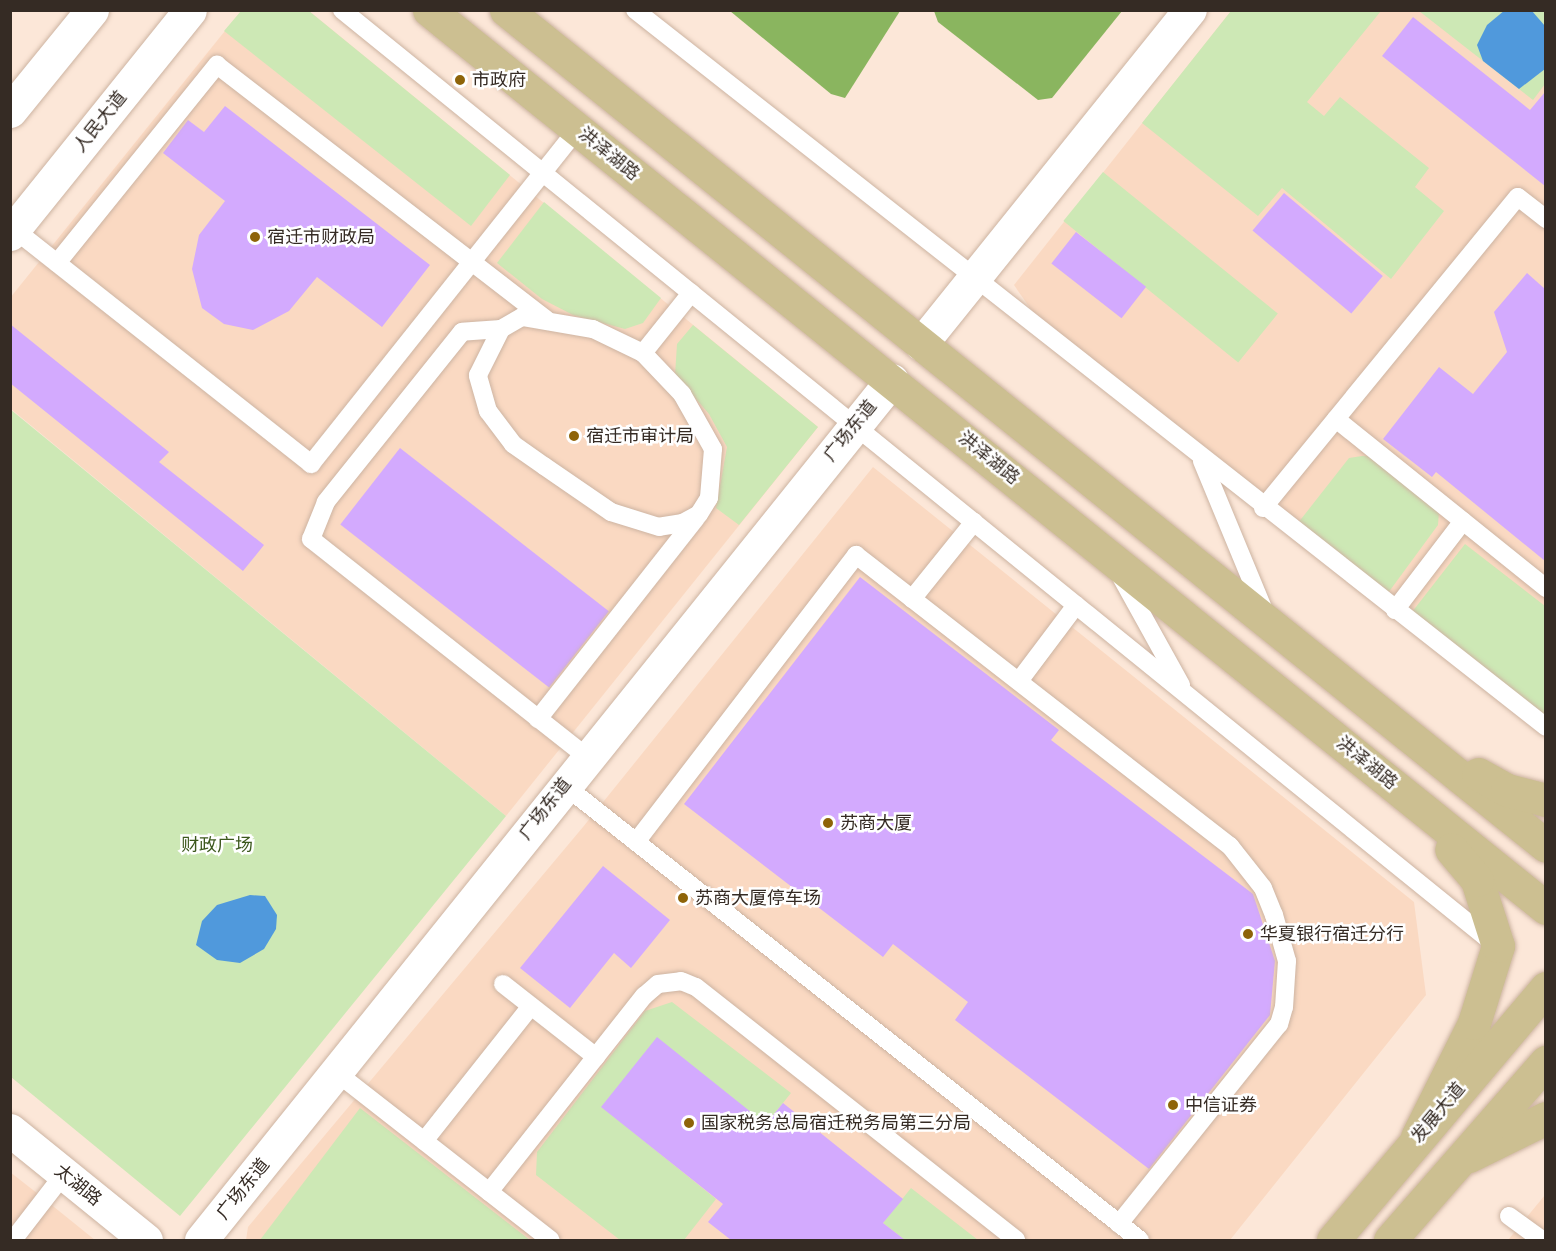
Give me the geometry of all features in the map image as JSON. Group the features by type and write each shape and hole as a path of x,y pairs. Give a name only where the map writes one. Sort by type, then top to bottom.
{"main road":[{"name":"洪泽湖路","path":"429,10 892,380 1545,909"},
{"path":"506,10 1545,846"},
{"path":"1406,733 1507,790 1545,800"},
{"path":"1375,770 1478,880 1498,946 1474,1023 1417,1137"},
{"name":"发展大道","path":"1333,1240 1417,1137 1545,988"},
{"path":"1390,1240 1451,1165 1545,1062"},
{"path":"1451,1165 1545,1118"}],"street":[{"path":"10,111 92,10"},
{"name":"人民大道","path":"12,230 190,10"},
{"path":"921,344 1190,10"},
{"name":"广场东道","path":"201,1240 337,1073 564,785 892,380"},
{"name":"太湖路","path":"10,1130 147,1240"}],"lane":[{"path":"342,10 1488,939"},
{"path":"635,10 972,280 1545,727"},
{"path":"57,263 217,65 546,319"},
{"path":"12,230 311,464 577,129"},
{"path":"1263,508 1518,197 1545,219"},
{"path":"643,353 691,293"},
{"path":"538,719 699,514 709,498 713,449 682,394 643,353 593,329 546,319 522,317 501,329 462,332 326,502 311,539 538,719 588,757"},
{"path":"501,329 478,375 488,411 513,444 611,512 659,527 699,514"},
{"path":"1336,419 1545,588"},
{"path":"1202,460 1269,623"},
{"path":"1395,610 1463,521"},
{"path":"912,599 974,522"},
{"path":"636,842 856,555 1230,846 1263,888 1285,945 1286,992 1279,1024 1119,1224"},
{"path":"1109,555 1186,694"},
{"path":"1018,681 1076,605"},
{"path":"564,785 1140,1240"},
{"path":"489,1192 596,1057 658,984 681,981 696,987 1016,1240"},
{"path":"503,984 596,1057"},
{"path":"424,1141 531,1006"},
{"path":"337,1073 551,1240"},
{"path":"13,1240 64,1174"},
{"path":"1509,1216 1542,1240"}],"shaded area":[{"path":"241,11 309,11 818,427 506,816 11,409 10,298"},
{"path":"1231,11 1545,11 1545,717 1039,321 1014,285"},
{"name":"苏商大厦","path":"873,467 1414,902 1426,995 1230,1240 246,1240 248,1227 583,827"},
{"path":"10,1172 33,1190 95,1240 11,1240"},
{"path":"1545,1195 1545,1240 1508,1240"}],"green space":[{"path":"934,10 1122,11 1052,98 1038,100 938,22"},
{"path":"241,11 309,11 510,175 471,226 224,31"},
{"path":"730,11 900,11 845,98 831,94"},
{"path":"1231,11 1381,11 1307,102 1324,116 1340,97 1429,168 1415,187 1444,211 1391,279 1282,188 1258,216 1142,123"},
{"path":"1419,11 1545,11 1545,84 1533,100"},
{"path":"1103,172 1278,314 1238,363 1063,221"},
{"path":"544,202 661,298 643,323 625,329 573,315 542,299 497,263"},
{"path":"693,325 818,427 739,525 716,508 727,447 709,414 675,375 677,344"},
{"name":"财政广场","path":"10,409 506,816 180,1216 11,1077"},
{"path":"1374,456 1439,511 1438,525 1388,593 1298,523 1349,458"},
{"path":"1465,544 1545,606 1545,717 1412,612"},
{"path":"672,1002 791,1093 766,1124 602,1107 716,1199 684,1240 620,1240 536,1175 537,1152 645,1011"},
{"path":"360,1108 530,1240 260,1240"},
{"path":"911,1188 978,1240 905,1240 883,1223"}],"water":[{"path":"1505,10 1532,11 1545,26 1545,69 1519,89 1483,61 1477,45 1487,25"},
{"path":"250,895 265,896 277,915 276,929 264,949 240,963 217,960 196,945 202,921 217,905"}],"building":[{"path":"1413,17 1530,110 1545,92 1545,186 1382,56"},
{"path":"225,106 430,265 382,327 317,277 289,311 253,330 224,324 202,308 192,269 199,235 225,201 163,153 188,120 204,132"},
{"path":"1284,193 1383,276 1351,313 1253,231"},
{"path":"1076,232 1146,287 1122,318 1051,264"},
{"path":"1527,273 1545,289 1545,561 1436,472 1432,477 1383,439 1439,367 1473,394 1507,352 1494,312"},
{"path":"10,324 169,452 159,462 264,545 243,571 10,383"},
{"path":"400,448 609,611 549,688 340,524"},
{"path":"860,577 1059,730 1051,740 1253,894 1275,961 1270,1015 1149,1169 955,1020 968,1002 893,944 883,957 684,804"},
{"path":"603,866 670,920 631,968 614,953 570,1008 520,968"},
{"path":"657,1037 766,1124 783,1103 903,1199 883,1223 905,1240 731,1240 708,1222 723,1204 601,1107"}],"place":[{"name":"市政府","path":"460,80"},
{"name":"宿迁市财政局","path":"255,237"},
{"name":"宿迁市审计局","path":"574,436"},
{"name":"苏商大厦","path":"828,823"},
{"name":"苏商大厦停车场","path":"683,898"},
{"name":"华夏银行宿迁分行","path":"1248,934"},
{"name":"中信证券","path":"1173,1105"},
{"name":"国家税务总局宿迁税务局第三分局","path":"689,1123"}]}
